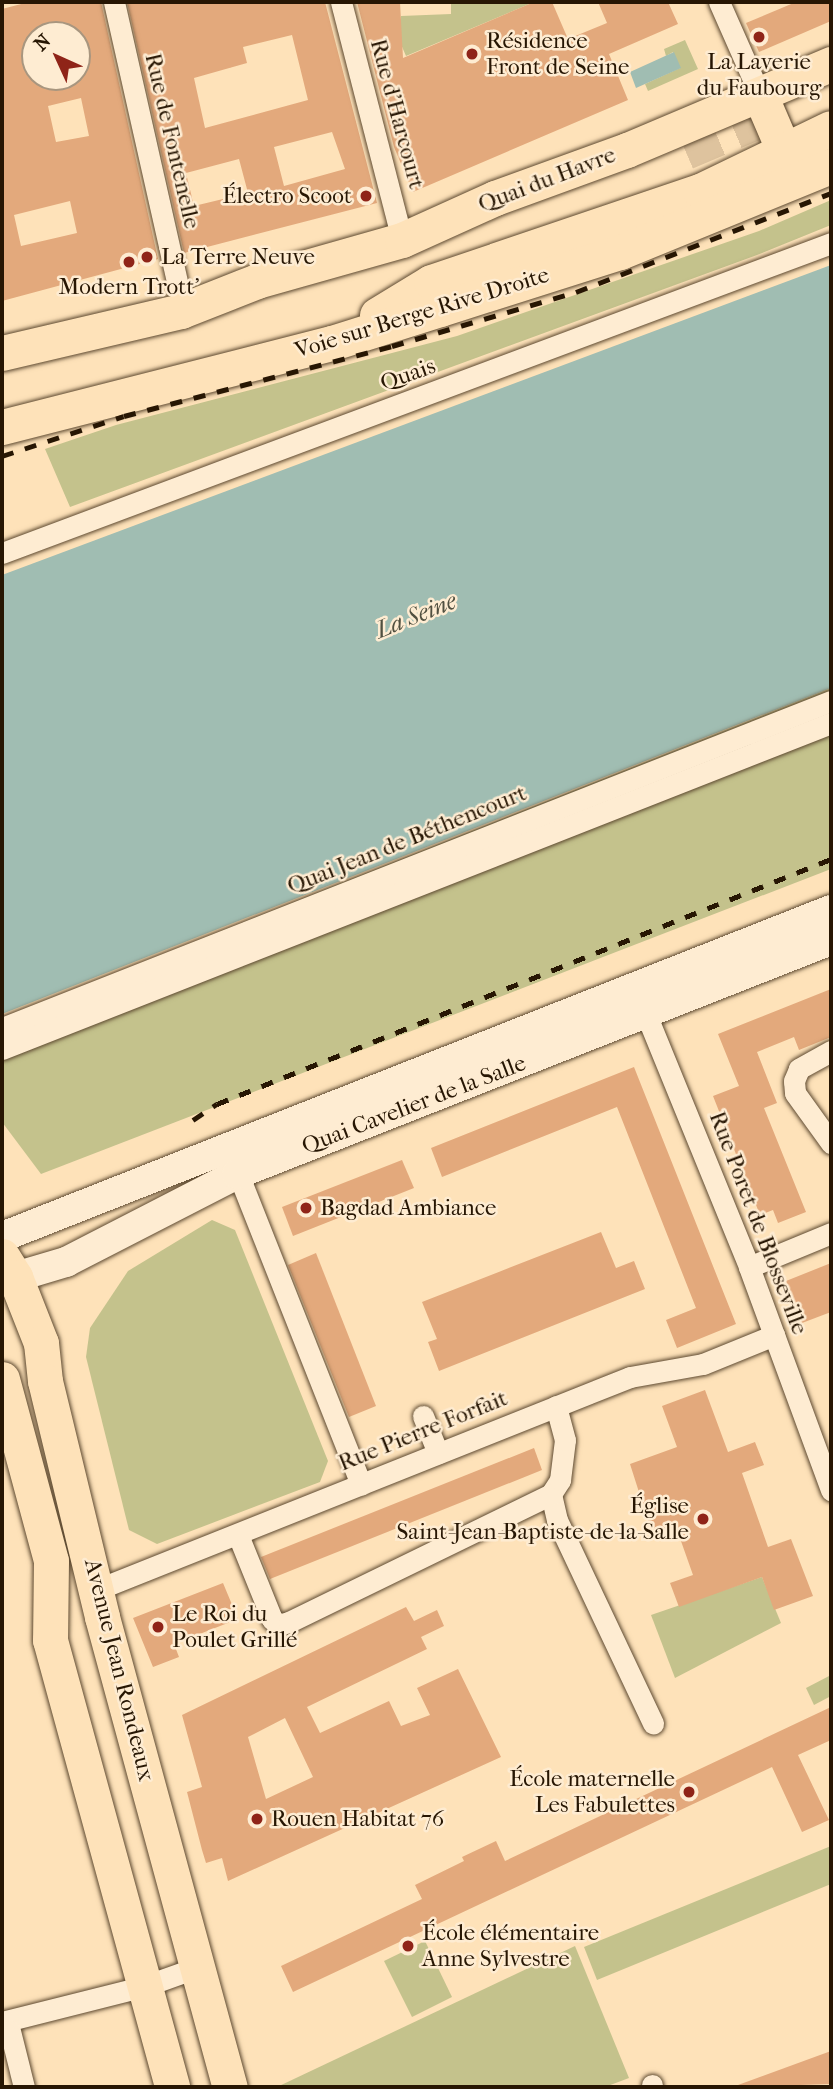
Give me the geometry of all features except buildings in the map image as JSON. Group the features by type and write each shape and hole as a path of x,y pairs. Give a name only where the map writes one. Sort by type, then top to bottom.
{"main road":[{"name":"Quai du Havre","path":"2,354 181,311 257,281 402,240 495,198 774,102 831,64"},
{"path":"784,150 774,102 831,90"},
{"path":"332,343 431,282 612,223 699,191 831,128"},
{"path":"402,240 522,213 686,152"},
{"name":"Voie sur Berge Rive Droite","path":"2,427 332,343 620,252 831,166"},
{"name":"Quai du Havre","path":"2,331 179,291 257,281"},
{"name":"Quai Cavelier de la Salle","path":"6,1271 66,1262 233,1161 657,978 831,909"},
{"name":"Quai Cavelier de la Salle","path":"2,1237 233,1161 646,1014 831,940"},
{"name":"Avenue Jean Rondeaux","path":"6,1271 41,1343 45,1381 94,1575 230,2087"},
{"name":"Avenue Jean Rondeaux","path":"2,1379 51,1561 50,1640 172,2087"}],"street":[{"name":"Rue de Fontenelle","path":"114,2 179,291"},
{"name":"Rue d'Harcourt","path":"341,2 402,240"},
{"path":"719,2 774,102"},
{"name":"Quais","path":"2,553 831,243"},
{"name":"Quai Jean de Béthencourt","path":"2,1028 831,701"},
{"name":"Quai Jean de Béthencourt","path":"2,1049 831,723"},
{"path":"646,1014 646,992 657,978"},
{"name":"Rue Poret de Blosseville","path":"646,1014 749,1267 831,1490"},
{"path":"831,1051 799,1069 794,1081 795,1093 831,1143"},
{"path":"233,1161 361,1485"},
{"path":"749,1267 831,1233"},
{"name":"Rue Pierre Forfait","path":"94,1575 238,1535 637,1375 703,1364 774,1335"},
{"path":"238,1535 263,1602 278,1625 551,1494 562,1473 565,1440 556,1406"},
{"path":"423,1416 438,1453"},
{"path":"551,1494 557,1520 653,1723"},
{"path":"24,2087 6,2026 145,1986 198,1967"}],"shaded area":[{"path":"451,2 534,2 406,56 397,35 401,16 451,14"},
{"path":"685,40 698,69 648,91 645,84 680,68 673,52 666,56 664,49"},
{"path":"831,200 831,225 757,255 70,507 45,449 116,425 457,336 759,231"},
{"path":"831,688 831,869 41,1174 2,1122 2,1018"},
{"path":"212,1220 235,1230 328,1461 320,1482 157,1544 129,1530 86,1357 90,1328 128,1271"},
{"path":"762,1577 781,1623 675,1678 651,1615"},
{"path":"831,1675 831,1696 814,1705 806,1688"},
{"path":"831,1846 831,1884 597,1980 584,1947"},
{"path":"425,1941 452,1997 412,2017 384,1961"},
{"path":"575,1946 629,2078 605,2087 277,2087"}],"water":[{"path":"674,52 681,68 636,88 630,72"},
{"name":"La Seine","path":"831,265 831,688 2,1014 2,575"}],"tunnel":[{"path":"686,152 787,109"}],"railway":[{"path":"2,456 124,416 392,346 576,292 831,193"},
{"path":"193,1120 217,1104 831,859"}],"place":[{"name":"La Laverie du Faubourg","path":"759,37"},
{"name":"Résidence Front de Seine","path":"472,54"},
{"name":"Électro Scoot","path":"366,196"},
{"name":"La Terre Neuve","path":"147,257"},
{"name":"Modern Trott'","path":"129,262"},
{"name":"Bagdad Ambiance","path":"306,1208"},
{"name":"Église Saint-Jean-Baptiste-de-la-Salle","path":"703,1519"},
{"name":"Le Roi du Poulet Grillé","path":"158,1627"},
{"name":"École maternelle Les Fabulettes","path":"689,1792"},
{"name":"Rouen Habitat 76","path":"257,1819"},
{"name":"École élémentaire Anne Sylvestre","path":"408,1946"}]}
